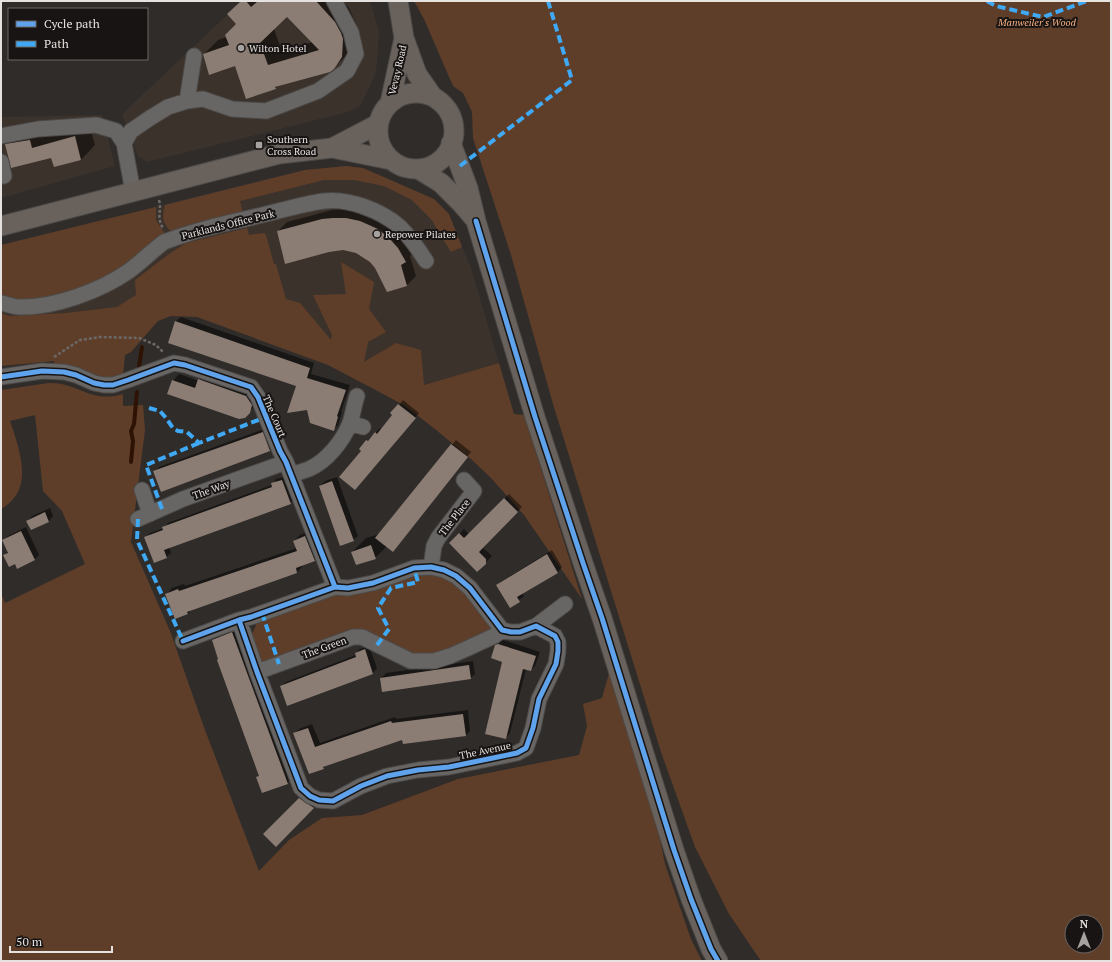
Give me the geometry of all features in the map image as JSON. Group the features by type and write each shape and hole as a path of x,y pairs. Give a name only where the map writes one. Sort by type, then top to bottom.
{"main road":[{"name":"Vevay Road","path":"398,1 404,38 417,74 434,97"},
{"name":"Vevay Road","path":"390,103 404,38"},
{"path":"391,160 383,151 379,140 378,124 382,113 390,103 402,95 418,93 434,97 450,114 453,123 452,143 468,188 476,221 535,417 604,625 674,850 691,899 711,949 718,961"},
{"path":"332,148 378,124"},
{"path":"1,226 279,154 332,148 391,160 407,168 418,169 434,164 441,159 452,143"},
{"path":"418,169 441,183 476,221"}],"street":[{"path":"124,143 131,131 150,118 168,107 187,101 203,99 232,109 266,111 318,91 324,87 347,71 356,54 351,32 334,1"},
{"path":"187,101 194,56"},
{"path":"1,136 38,129 96,125 116,131 124,143 133,192"},
{"path":"1,162 4,176 1,176"},
{"name":"Parklands Office Park","path":"1,303 17,307 30,307 50,304 85,294 109,284 130,270 164,242 171,239 210,227 325,201 348,202 368,208 389,219 404,232 426,261"},
{"path":"1,377 42,371 64,372 76,375 94,383 113,385 167,365"},
{"name":"The Court","path":"167,365 185,365 251,387 258,397 288,468"},
{"name":"The Way","path":"142,490 144,517 183,499 288,468 310,468 325,458 345,433 356,425 357,396"},
{"path":"288,468 342,588"},
{"name":"The Place","path":"431,567 434,546 438,538 474,490"},
{"path":"183,640 239,620 342,588 373,583 414,568 431,567 444,570 456,576 466,584 480,600 502,630 520,632 536,626 565,604"},
{"name":"The Avenue","path":"239,620 301,788 310,796 319,800 333,801 361,786 387,776 469,763 517,753 526,748 533,728 538,699 556,664 558,651 558,642 555,636 536,626"},
{"name":"The Green","path":"257,672 353,637 362,637 411,661 434,661 450,656 494,636 502,630"}],"path":[{"path":"156,186 160,205 160,222 169,233 171,239"},
{"path":"42,371 53,358 80,340 100,337 139,338 156,345 167,365"}],"shaded area":[{"path":"242,1 370,1 379,32 376,73 360,106 348,112 147,162 138,156 122,114"},
{"path":"102,115 115,166 1,198 1,117"},
{"path":"346,166 363,168 434,199 449,214 472,271 499,363 387,396 328,365 197,317 171,316 158,321 1,320 1,245 305,170"}],"green space":[{"name":"Manweiler's Wood","path":"414,1 1111,1 1111,961 761,961 729,914 695,847 661,752 553,404 511,255 473,138 472,112 463,93 453,86 424,19"},
{"path":"346,166 363,168 434,199 449,214 462,247 451,252 431,219 412,200 384,186 354,180 324,180 240,201 243,213 171,232 164,220 163,214 165,205 305,170"},
{"path":"156,207 156,220 165,234 129,267 64,297 15,301 1,296 1,245"},
{"path":"247,228 249,235 264,233 266,235 286,299 300,303 331,340 332,335 313,295 346,294 341,262 374,282 369,309 386,332 368,342 364,362 396,343 421,350 424,385 499,363 514,414 524,415 582,599 524,515 490,477 472,460 405,406 328,365 197,317 171,316 158,321 131,352 125,355 123,376 103,379 73,367 52,364 55,361 1,366 1,313 9,316 66,313 117,307 136,295 135,280 186,243"},
{"path":"49,383 68,386 93,395 112,396 123,394 123,406 143,405 145,430 131,542 170,631 205,730 259,871 289,840 322,818 362,815 458,779 579,755 587,726 583,704 602,698 609,673 655,815 665,864 691,939 702,961 1,961 1,593 5,603 85,564 62,511 43,491 35,415 10,421 21,457 21,481 18,491 12,501 1,509 1,390"},
{"path":"428,573 450,579 471,597 491,627 489,631 436,654 416,657 367,635 261,663 252,634 257,623 262,620 334,594 406,576"}],"building":[{"name":"Wilton Hotel","path":"241,1 246,1 251,7 258,1 316,1 335,22 341,33 343,39 342,57 334,69 330,72 275,87 276,89 246,99 235,66 209,75 203,54 229,45 225,35 236,24 227,14","holes":["287,17 319,50 268,65 260,43"]},
{"path":"75,136 81,160 54,167 51,158 11,168 5,144 30,140 32,148"},
{"path":"346,218 360,221 378,229 389,238 398,248 406,262 401,265 407,286 387,292 375,268 370,262 356,253 343,250 329,252 285,264 277,231 322,219"},
{"path":"175,321 310,368 307,378 346,390 337,416 334,431 310,423 307,410 287,413 296,386 168,343"},
{"path":"198,379 246,396 252,405 250,413 245,418 239,419 167,394 172,380 195,388"},
{"path":"398,404 416,418 355,490 339,477 361,451 359,449 366,440 368,441 375,432 377,434 392,415 390,413"},
{"path":"263,432 270,451 161,492 153,471"},
{"path":"451,444 468,457 393,552 375,538"},
{"path":"282,480 291,504 164,550 167,558 154,563 144,537 163,530 162,527 272,487 271,483"},
{"path":"332,481 354,541 340,546 319,486"},
{"path":"504,498 518,512 479,552 486,559 486,564 477,572 449,543 459,533 464,538"},
{"path":"45,512 49,522 31,530 26,521"},
{"path":"21,531 35,560 17,569 15,564 9,567 3,555 8,553 2,540"},
{"path":"305,536 315,561 296,568 297,573 187,612 188,614 175,619 165,594 178,589 179,591 297,551 293,541"},
{"path":"371,545 376,559 356,565 351,552"},
{"path":"547,554 558,573 517,597 520,602 510,608 496,585"},
{"path":"232,632 288,784 262,793 256,777 259,776 217,660 218,659 212,640"},
{"path":"498,644 536,656 531,671 523,669 506,739 485,734 502,662 491,658 495,645"},
{"path":"365,649 373,674 287,706 280,686 356,657 355,653"},
{"path":"469,665 471,679 382,692 380,678"},
{"path":"463,714 466,736 403,744 402,740 323,767 324,769 309,774 293,733 308,728 315,747 391,721 392,723"},
{"path":"299,798 314,808 276,847 263,834"}],"waterway":[{"path":"139,367 142,347"},
{"path":"131,462 133,441 131,431 134,424 137,392"}],"marked path":[{"path":"460,166 572,80 548,1"},
{"path":"987,1 996,6 1043,17 1087,1"},
{"path":"149,408 160,411 173,428 178,431 187,432 199,443 266,417"},
{"path":"162,509 146,465 199,443"},
{"path":"138,519 137,540 183,641"},
{"path":"377,645 389,629 378,608 391,588 418,582 414,568"},
{"path":"262,613 279,664"}],"cycle path":[{"path":"476,221 535,417 602,618 674,850 691,899 711,949 718,961"},
{"path":"1,377 42,371 64,372 76,375 94,383 113,385 174,363 185,365 251,387 258,397 286,462 335,587 183,641"},
{"path":"239,620 301,788 310,796 319,800 333,801 361,786 387,776 418,770 449,767 517,753 526,748 533,728 539,699 556,664 558,642 555,636 536,626 520,632 502,630 470,588 456,576 444,570 431,567 414,568 373,583 348,588 335,587"}],"place":[{"name":"Wilton Hotel","path":"241,48"},
{"name":"Southern Cross Road","path":"259,145"},
{"name":"Repower Pilates","path":"377,234"}]}
